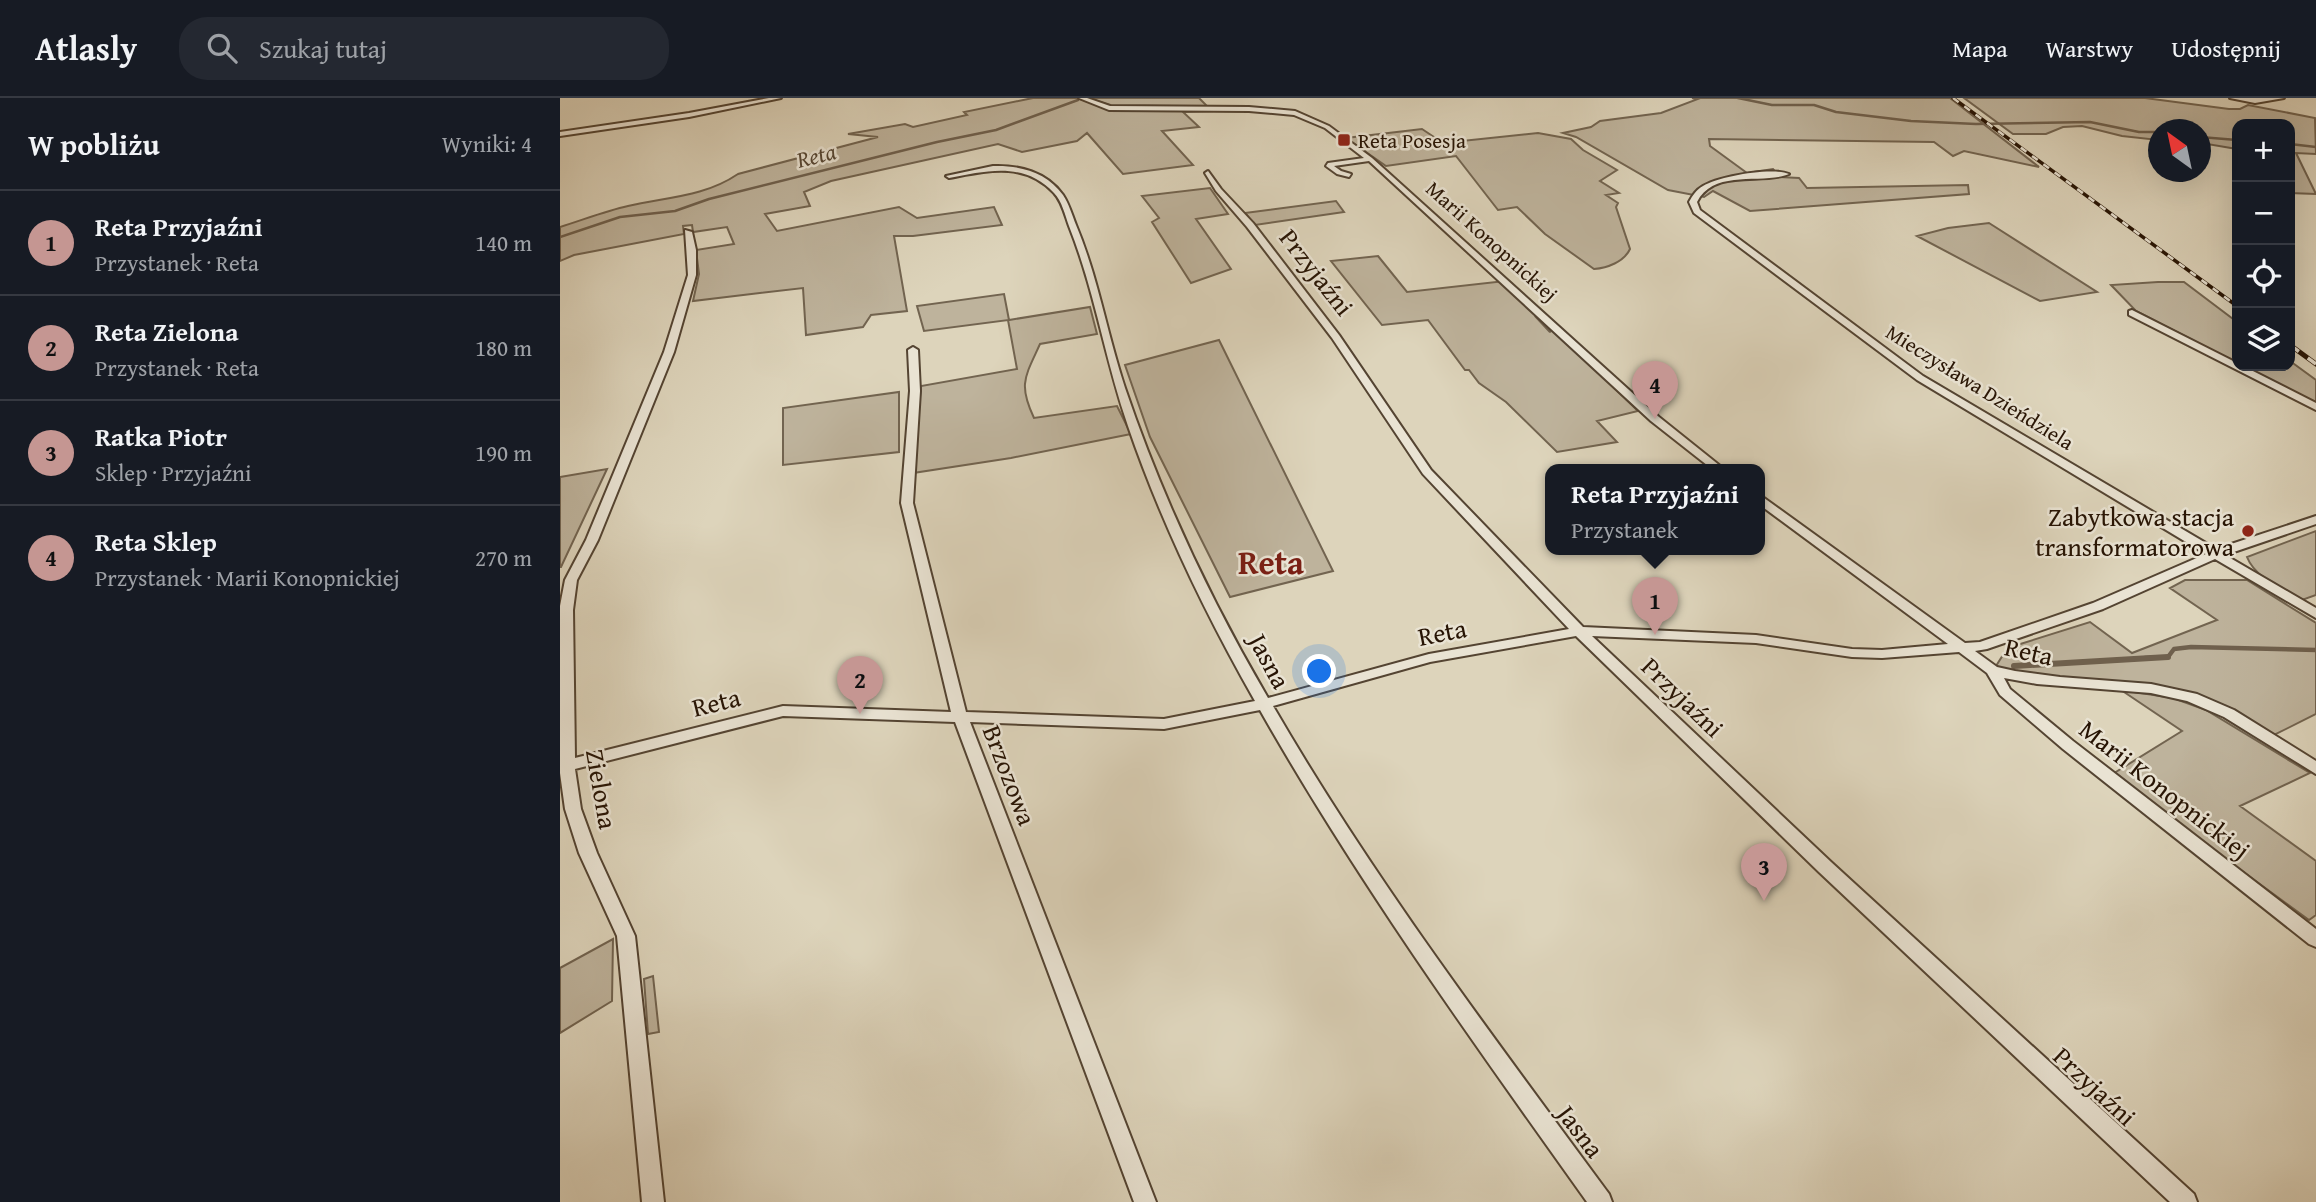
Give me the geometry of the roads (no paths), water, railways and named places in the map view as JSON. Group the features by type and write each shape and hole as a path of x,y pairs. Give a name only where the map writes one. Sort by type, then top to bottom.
{"street":[{"path":"560,134 689,115 778,98"},
{"name":"Marii Konopnickiej","path":"1082,98 1109,108 1295,113 1327,127 1370,159 1654,419 1712,464"},
{"path":"2234,99 2255,102 2281,98"},
{"path":"1277,100 1295,113"},
{"path":"1349,175 1339,173 1328,165 1370,159"},
{"name":"Jasna","path":"949,176 1018,167 1052,187 1061,197 1086,262 1117,380 1196,579 1264,704 1348,842 1467,1018 1601,1202"},
{"name":"Przyjaźni","path":"1208,173 1218,190 1258,235 1336,337 1427,472 1579,631 1834,876 2186,1202"},
{"name":"Mieczysława Dzieńdziela","path":"1786,174 1744,177 1713,183 1694,196 1693,202 1707,219 1920,378 2316,614"},
{"name":"Zielona","path":"653,1202 626,936 588,853 573,809 563,766 566,610 571,580 592,540 669,352 692,275 688,232"},
{"path":"2132,313 2316,407"},
{"name":"Brzozowa","path":"913,351 915,391 907,503 959,716 1145,1202"},
{"path":"1765,503 1964,648 1988,645 2089,610 2215,554 2316,520"},
{"name":"Reta","path":"563,766 783,711 1164,724 1218,716 1429,659 1579,631 1756,639 1852,653 1882,654 1964,648 1992,670 2016,677 2177,693 2211,706 2316,768"},
{"name":"Marii Konopnickiej","path":"1992,670 2005,692 2068,745 2316,939"}],"waterway":[{"path":"1738,98 1772,105 1814,105 1836,112 1911,121 1976,124 2090,122 2148,132"},
{"name":"Reta","path":"560,237 620,217 675,211 709,199 937,142 996,130 1078,100"},
{"path":"2211,138 2232,140"},
{"path":"2295,145 2316,147"},
{"path":"1536,316 1550,331"},
{"path":"2168,657 2174,649 2191,647 2316,650"},
{"path":"2014,666 2168,657"},
{"path":"2145,658 2168,657"}],"railway":[{"path":"1953,98 2232,302"},
{"path":"2295,349 2316,364"}],"place":[{"name":"Reta Posesja","path":"1344,140"},
{"name":"Reta Sklep","path":"1655,419"},
{"name":"Zabytkowa stacja transformatorowa","path":"2248,531"},
{"name":"Reta Przyjaźni","path":"1655,635"},
{"name":"Reta Zielona","path":"860,714"},
{"name":"Ratka Piotr","path":"1764,901"}],"district":[{"name":"Reta","path":"1271,562"}]}
